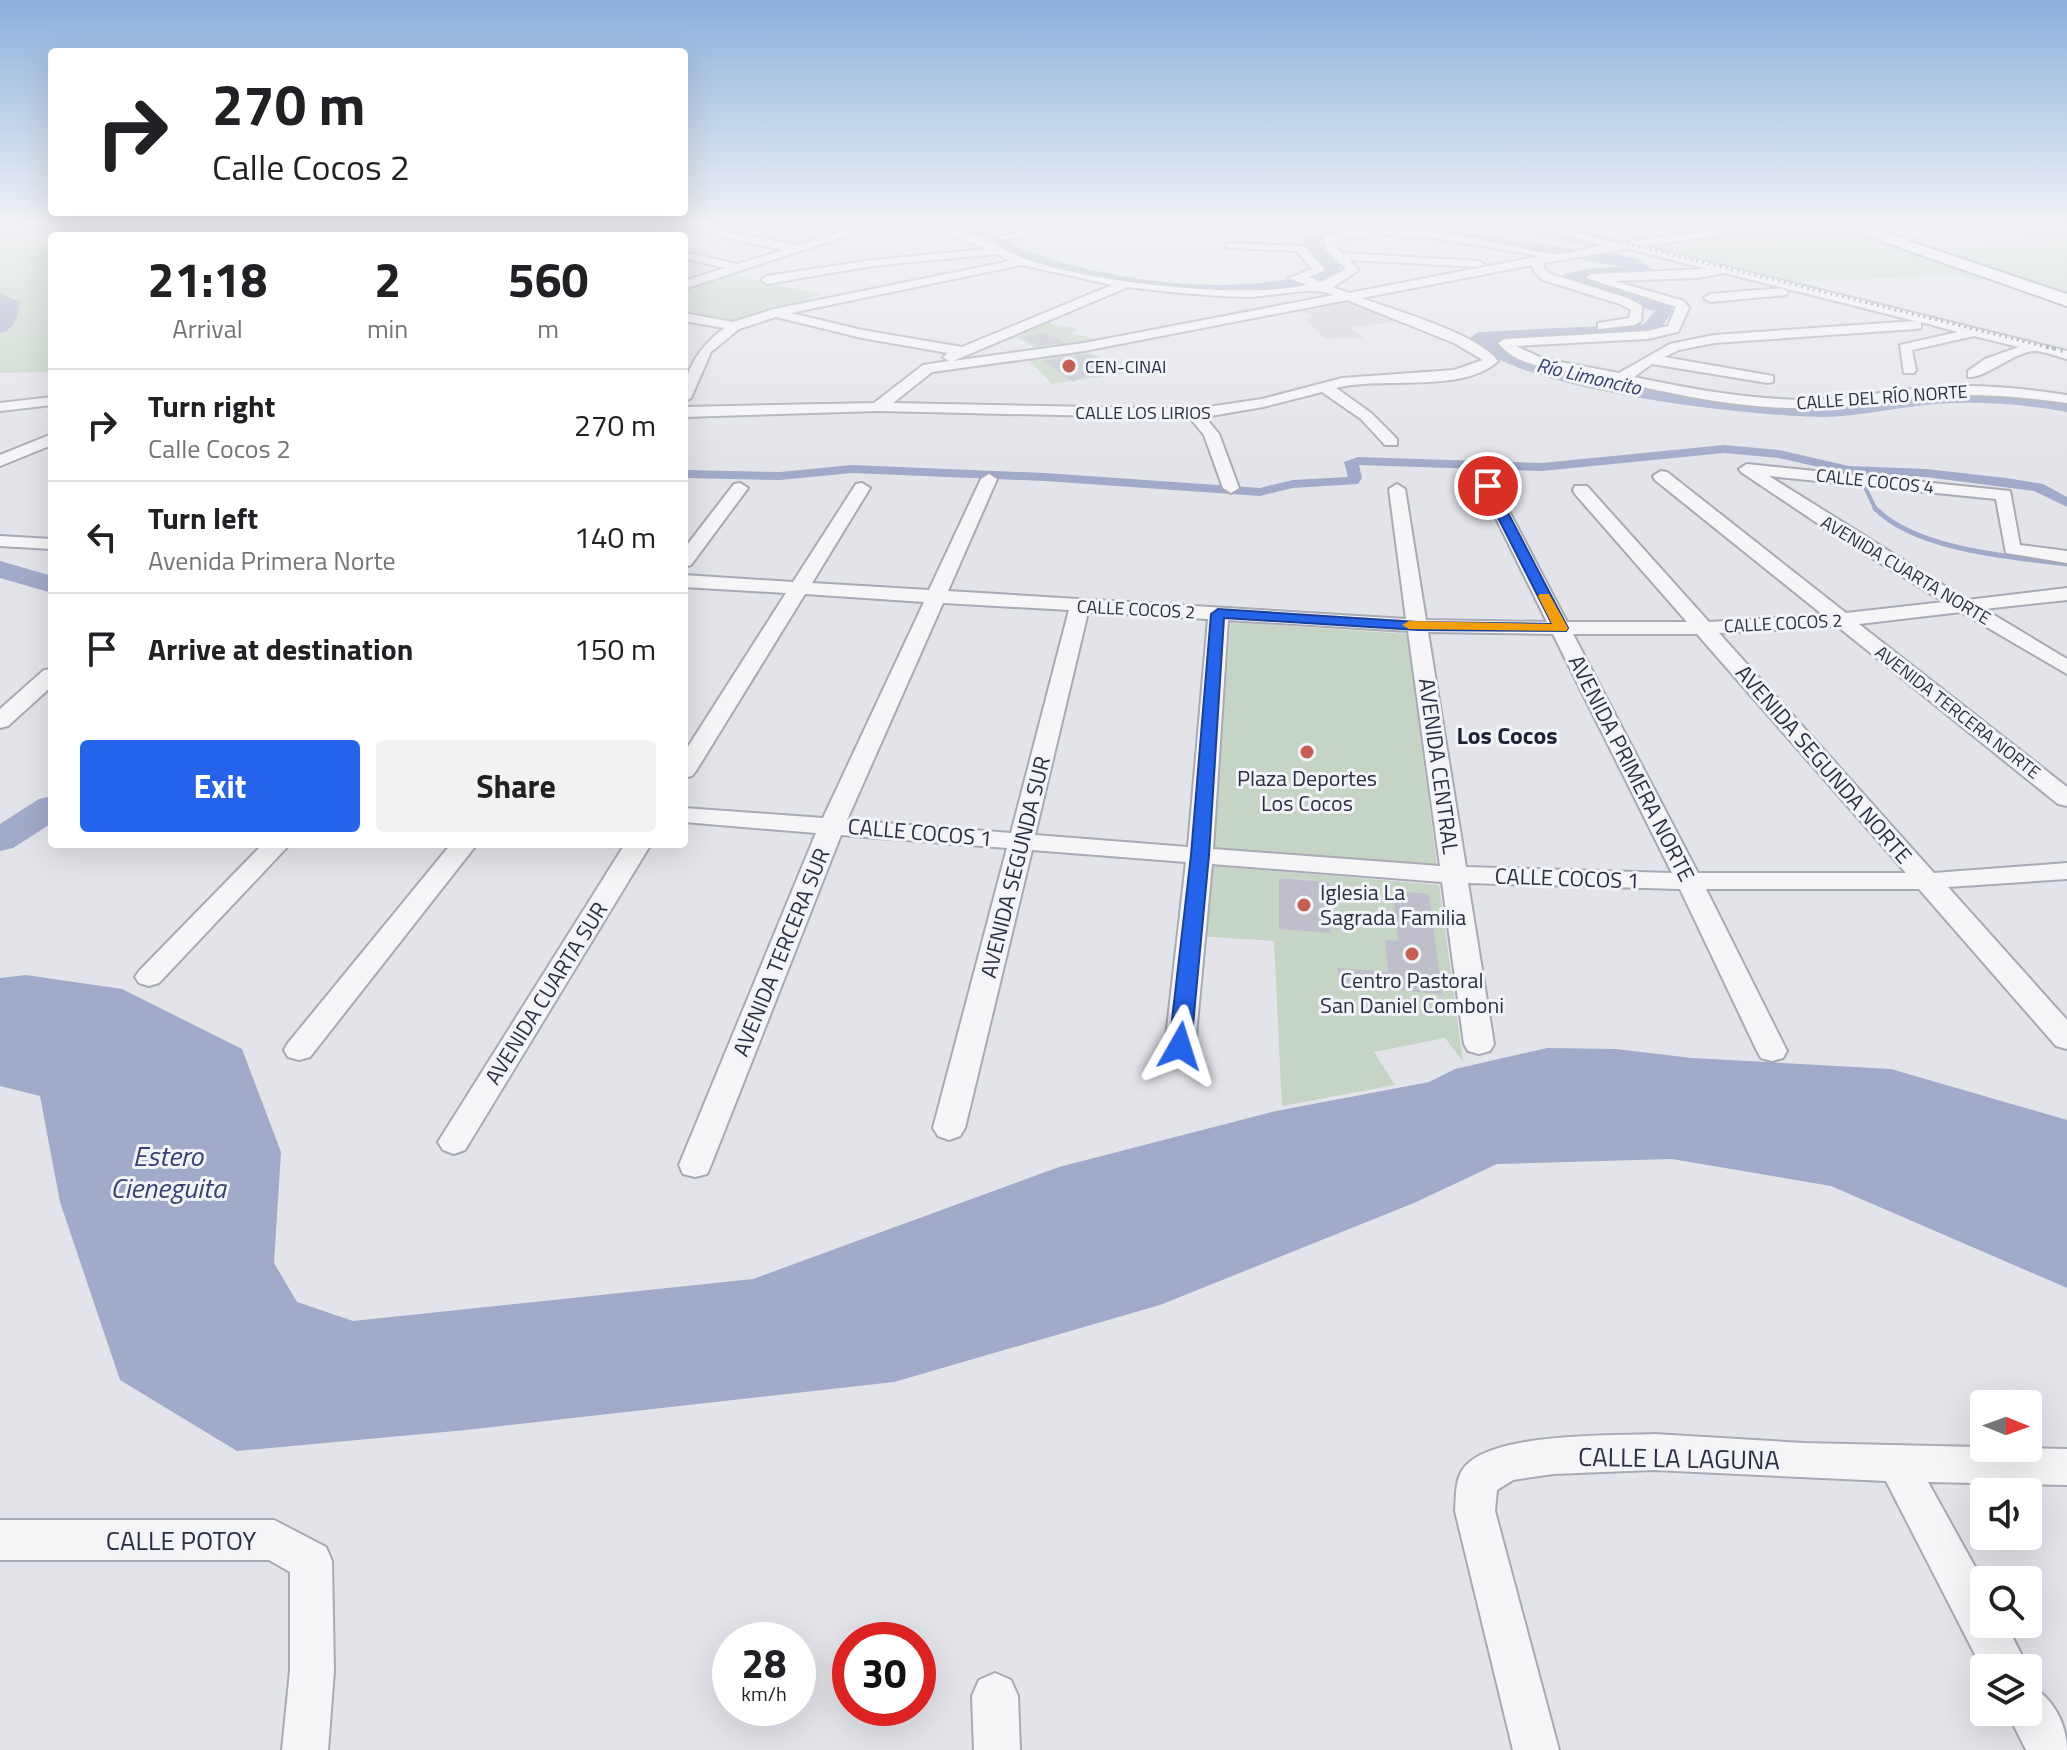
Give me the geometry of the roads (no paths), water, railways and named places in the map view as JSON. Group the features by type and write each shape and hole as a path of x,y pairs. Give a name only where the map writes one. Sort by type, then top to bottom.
{"street":[{"path":"688,389 705,350 734,326 800,304"},
{"path":"774,313 817,304"},
{"path":"878,407 928,368 961,351 1076,304"},
{"path":"928,368 1084,347 1318,304"},
{"path":"1370,304 1459,340 1489,357 1538,373 1724,412 1804,418 1854,417"},
{"path":"1459,340 1465,335 1484,332 1570,330 1626,324 1635,321 1639,315 1631,304"},
{"name":"CALLE DEL RÍO NORTE","path":"1679,304 1683,308 1673,329 1647,335 1505,343 1523,355 1622,378 1759,402 1810,404 1919,393 1979,391 2024,393 2064,407"},
{"path":"1858,304 2067,355"},
{"path":"774,313 826,327 961,351"},
{"path":"688,318 734,326"},
{"path":"1622,378 1675,347 1714,339 1870,330 1933,322"},
{"path":"1626,324 1675,347"},
{"path":"1909,370 1905,348 1972,332"},
{"path":"1973,374 1990,362 2033,347"},
{"name":"CALLE LOS LIRIOS","path":"688,412 878,407 1194,414 1263,403 1324,386 1365,379 1454,374 1482,367 1491,361 1489,357"},
{"path":"1650,359 1768,379"},
{"path":"1324,386 1366,416 1391,442"},
{"path":"0,407 48,401"},
{"path":"1939,408 2064,407"},
{"path":"1194,414 1211,434 1231,488"},
{"path":"0,461 48,441"},
{"name":"CALLE COCOS 4","path":"1747,469 2004,495 2012,549 2067,557"},
{"name":"AVENIDA CUARTA NORTE","path":"1747,469 1850,537 2067,668"},
{"name":"AVENIDA TERCERA NORTE","path":"1661,476 2067,799"},
{"name":"AVENIDA TERCERA SUR","path":"695,1165 832,825 933,596 989,479"},
{"name":"AVENIDA PRIMERA NORTE","path":"1488,486 1772,1051"},
{"path":"688,556 740,488"},
{"path":"688,765 862,488"},
{"name":"AVENIDA CENTRAL","path":"1397,489 1479,1044"},
{"name":"AVENIDA SEGUNDA NORTE","path":"1581,490 2067,1039"},
{"path":"0,541 48,544"},
{"name":"CALLE COCOS 2","path":"688,581 1418,626 1561,628 1704,628 1841,620 2067,594"},
{"name":"AVENIDA SEGUNDA SUR","path":"949,1128 1080,606"},
{"path":"1180,1046 1200,855 1218,614"},
{"path":"0,721 48,679"},
{"name":"CALLE COCOS 1","path":"688,815 1455,875 1689,881 1927,881 2067,871"},
{"path":"149,977 273,848"},
{"path":"299,1050 461,848"},
{"name":"AVENIDA CUARTA SUR","path":"454,1142 636,848"},
{"name":"CALLE LA LAGUNA","path":"1536,1750 1475,1511 1478,1480 1505,1463 1553,1456 1654,1452 2067,1467"},
{"path":"1897,1463 1999,1654"},
{"name":"CALLE POTOY","path":"0,1540 274,1540 311,1561 312,1671 305,1750"},
{"path":"995,1696 997,1750"},
{"path":"2038,1726 2051,1750"}],"water":[{"name":"Estero Cieneguita","path":"26,975 122,989 242,1049 281,1152 274,1263 297,1302 353,1321 753,1279 1059,1167 1276,1111 1429,1082 1455,1069 1547,1048 1616,1049 1692,1058 1891,1069 2067,1120 2067,1288 1831,1186 1672,1159 1497,1164 1414,1203 1160,1305 894,1382 466,1430 237,1451 120,1380 60,1202 40,1096 0,1086 0,978"}],"waterway":[{"path":"0,327 8,320 11,304"},
{"name":"Río Limoncito","path":"1652,304 1661,306 1664,311 1650,329 1479,338 1502,354 1541,368 1644,391 1751,406 1826,410 1968,397 2017,398 2067,405"},
{"path":"688,474 780,476 852,469 1045,477 1260,492 1293,484 1353,481 1351,462 1358,461 1542,467 1724,449 1779,454 1849,470 1926,473 2038,487 2067,503"},
{"path":"1849,470 1863,483 1875,508"},
{"path":"1875,508 1892,522 1939,542 1993,554 2067,564"},
{"path":"0,569 48,584"},
{"path":"0,840 48,810"}],"railway":[{"path":"1871,304 2055,349"},
{"path":"2047,347 2055,349"},
{"path":"2055,349 2067,352"}],"place":[{"name":"CEN-CINAI","path":"1069,366"},
{"name":"Plaza Deportes Los Cocos","path":"1307,752"},
{"name":"Iglesia La Sagrada Familia","path":"1304,905"},
{"name":"Centro Pastoral San Daniel Comboni","path":"1412,954"}],"district":[{"name":"Los Cocos","path":"1507,735"}]}
